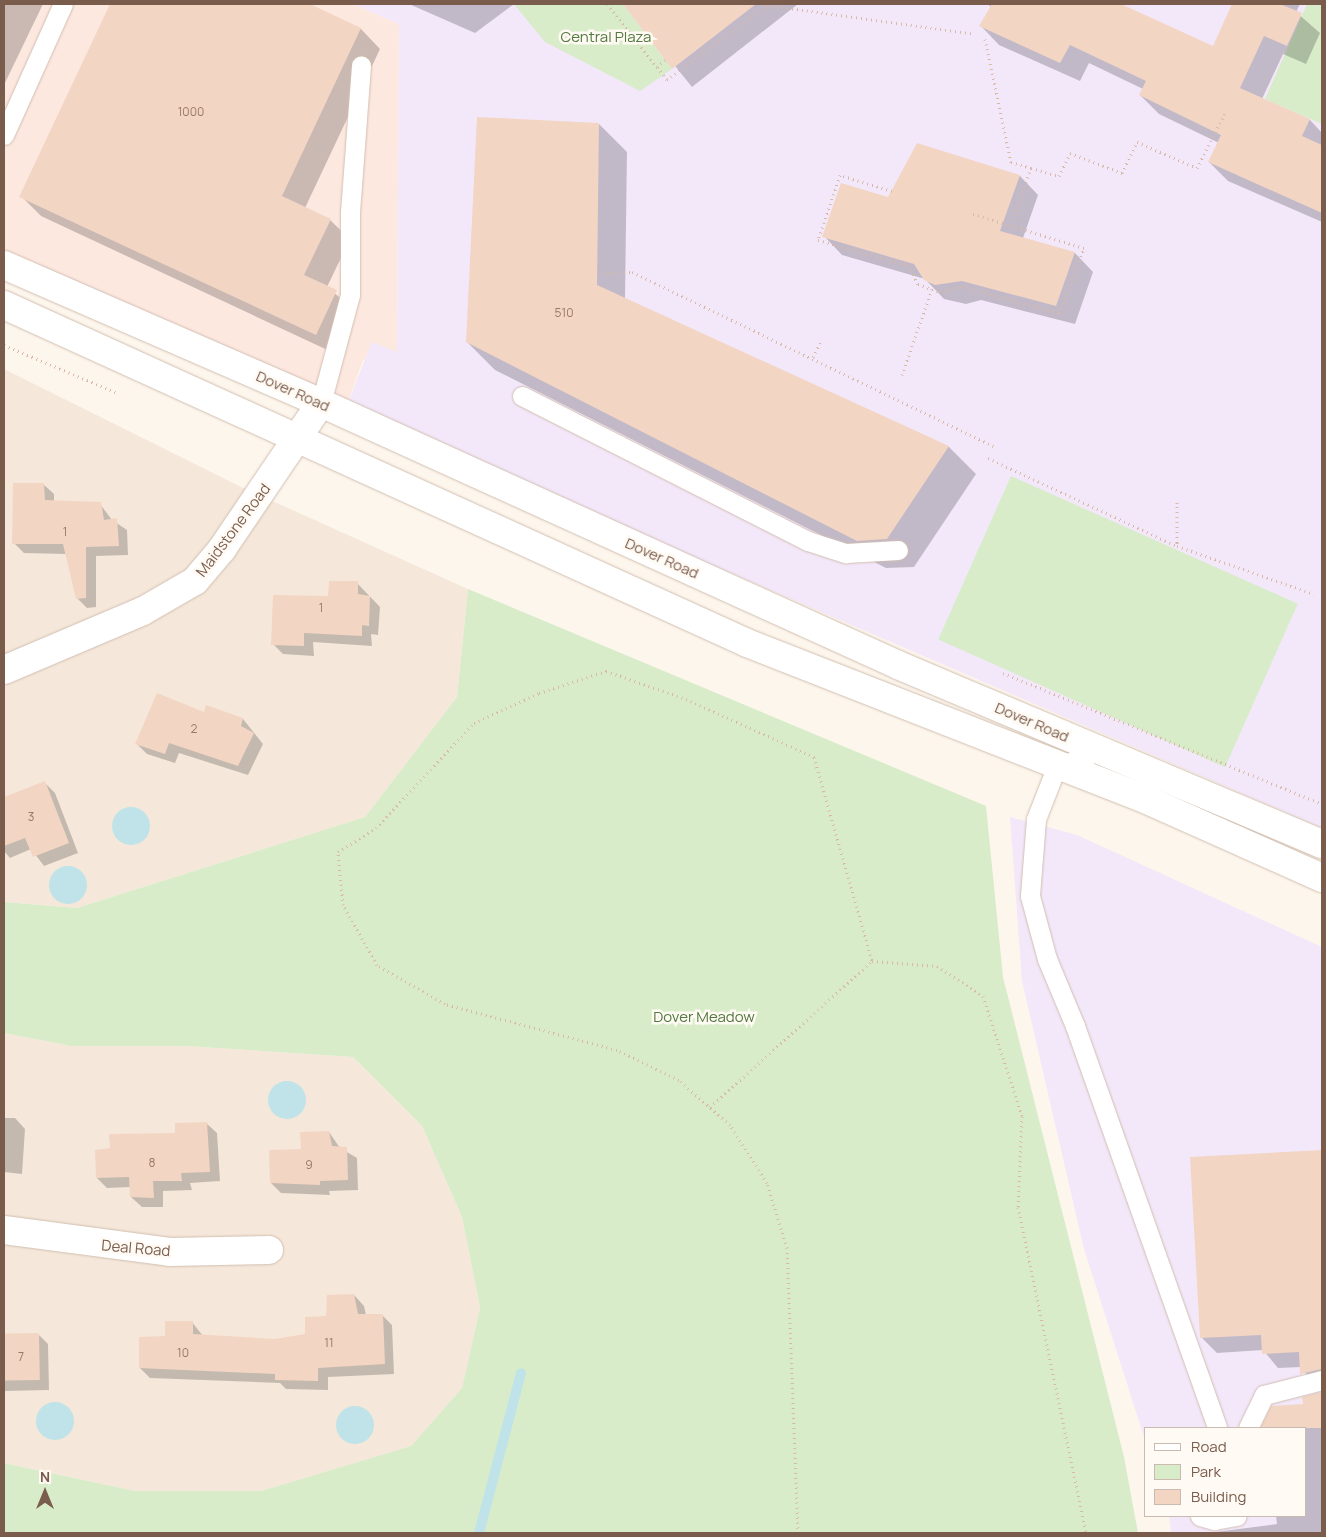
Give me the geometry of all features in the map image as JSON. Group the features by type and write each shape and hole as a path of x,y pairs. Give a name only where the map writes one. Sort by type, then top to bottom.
{"street":[{"name":"Dover Road","path":"4,265 321,403 1098,751 1322,844"},
{"name":"Dover Road","path":"4,305 747,643 1056,768 1147,800 1322,878"},
{"name":"Maidstone Road","path":"5,668 143,611 195,581 299,440 321,403"},
{"name":"Deal Road","path":"4,1230 170,1252 269,1250"}],"lane":[{"path":"4,135 63,4"},
{"path":"321,403 350,295 350,212 361,65"},
{"path":"522,396 808,541 846,553 898,550"},
{"path":"1098,751 1056,768 1036,820 1030,896 1047,959 1076,1026 1217,1427"},
{"path":"1248,1427 1264,1395 1322,1380"},
{"path":"1204,1517 1214,1520 1231,1517"}],"path":[{"path":"607,4 668,80 767,6 975,34"},
{"path":"985,39 1011,162 1059,176 1070,152 1122,173 1137,142 1197,168 1225,113"},
{"path":"657,67 665,60"},
{"path":"1011,226 1031,168"},
{"path":"892,191 840,175 818,240 909,266 918,284 932,289 961,286 1060,313 1084,248 970,213"},
{"path":"604,273 632,272 813,357 994,446"},
{"path":"902,375 932,289"},
{"path":"813,357 822,339"},
{"path":"988,458 1177,546 1314,594"},
{"path":"1177,502 1177,546"},
{"path":"798,1533 787,1248 767,1183 730,1125 679,1080 617,1050 446,1004 377,965 342,905 338,852 376,828 474,722 539,693 606,671 686,698 814,757 872,961"},
{"path":"710,1107 872,961 937,966 983,996 1022,1116 1018,1207 1086,1533"}],"shaded area":[{"path":"4,4 353,4 399,24 397,352 363,360 346,407 4,252"},
{"path":"353,4 1322,4 1322,828 346,407 372,342 397,352 399,24"},
{"path":"4,369 239,486 468,589 457,697 365,817 77,908 4,902"},
{"path":"1010,817 1077,835 1322,947 1322,1533 1171,1533 1169,1517 1306,1517 1306,1427 1144,1427 1144,1437 1084,1249 1022,981"},
{"path":"4,1033 71,1046 186,1046 353,1057 422,1126 462,1217 480,1308 462,1388 411,1446 261,1491 135,1491 4,1463"}],"green space":[{"name":"Central Plaza","path":"514,4 623,4 672,69 640,91 545,42"},
{"path":"1307,4 1322,4 1322,124 1265,99"},
{"path":"1011,476 1298,604 1225,767 938,640"},
{"name":"Dover Meadow","path":"468,589 986,806 1003,977 1124,1457 1138,1533 4,1533 4,1463 135,1491 261,1491 411,1446 462,1388 480,1308 462,1217 422,1126 353,1057 186,1046 71,1046 4,1033 4,902 77,908 365,817 457,697"}],"water":[{"path":"131,807 144,813 150,826 144,839 131,845 118,839 112,826 118,813"},
{"path":"68,866 81,872 87,885 81,898 68,904 55,898 49,885 55,872"},
{"path":"287,1081 300,1087 306,1100 300,1113 287,1119 274,1113 268,1100 274,1087"},
{"path":"55,1402 68,1408 74,1421 68,1434 55,1440 42,1434 36,1421 42,1408"},
{"path":"355,1406 368,1412 374,1425 368,1438 355,1444 342,1438 336,1425 342,1412"}],"building":[{"path":"110,4 310,4 361,28 282,196 331,219 304,275 337,290 316,335 19,197"},
{"path":"623,4 756,4 672,69"},
{"path":"992,4 1121,4 1213,46 1232,4 1280,4 1302,13 1287,46 1264,36 1240,88 1310,119 1302,136 1322,145 1322,213 1208,162 1221,135 1139,95 1146,81 1070,45 1060,63 979,26"},
{"path":"477,117 599,123 597,285 949,446 887,539 857,541 466,342"},
{"path":"917,143 1020,175 1000,231 1075,252 1056,306 962,281 935,285 924,280 914,264 822,237 841,183 888,197"},
{"path":"13,483 44,483 45,500 101,502 104,520 117,518 119,546 86,547 86,598 76,599 63,544 12,544"},
{"path":"329,581 358,581 358,594 370,596 369,626 362,625 362,636 304,633 304,646 271,645 273,595 328,596"},
{"path":"157,693 204,712 206,705 243,718 241,726 254,733 238,766 169,743 165,754 135,744"},
{"path":"45,781 69,843 33,857 25,838 4,846 4,797"},
{"path":"207,1122 210,1172 181,1173 182,1181 153,1181 154,1198 130,1197 129,1177 96,1178 95,1150 110,1148 109,1134 175,1133 175,1123"},
{"path":"329,1131 332,1146 347,1147 348,1180 320,1181 320,1185 270,1183 269,1150 301,1149 300,1132"},
{"path":"1322,1150 1322,1369 1300,1374 1299,1352 1262,1354 1261,1335 1200,1338 1190,1157"},
{"path":"354,1294 358,1314 383,1314 385,1364 318,1368 318,1381 275,1380 275,1374 139,1368 139,1337 165,1336 165,1321 193,1321 193,1334 275,1339 305,1334 305,1317 326,1316 327,1295"},
{"path":"39,1333 40,1380 5,1381 4,1334"},
{"path":"1322,1392 1322,1428 1260,1427 1271,1406 1303,1404 1302,1397"}],"waterway":[{"path":"479,1533 521,1373"}]}
